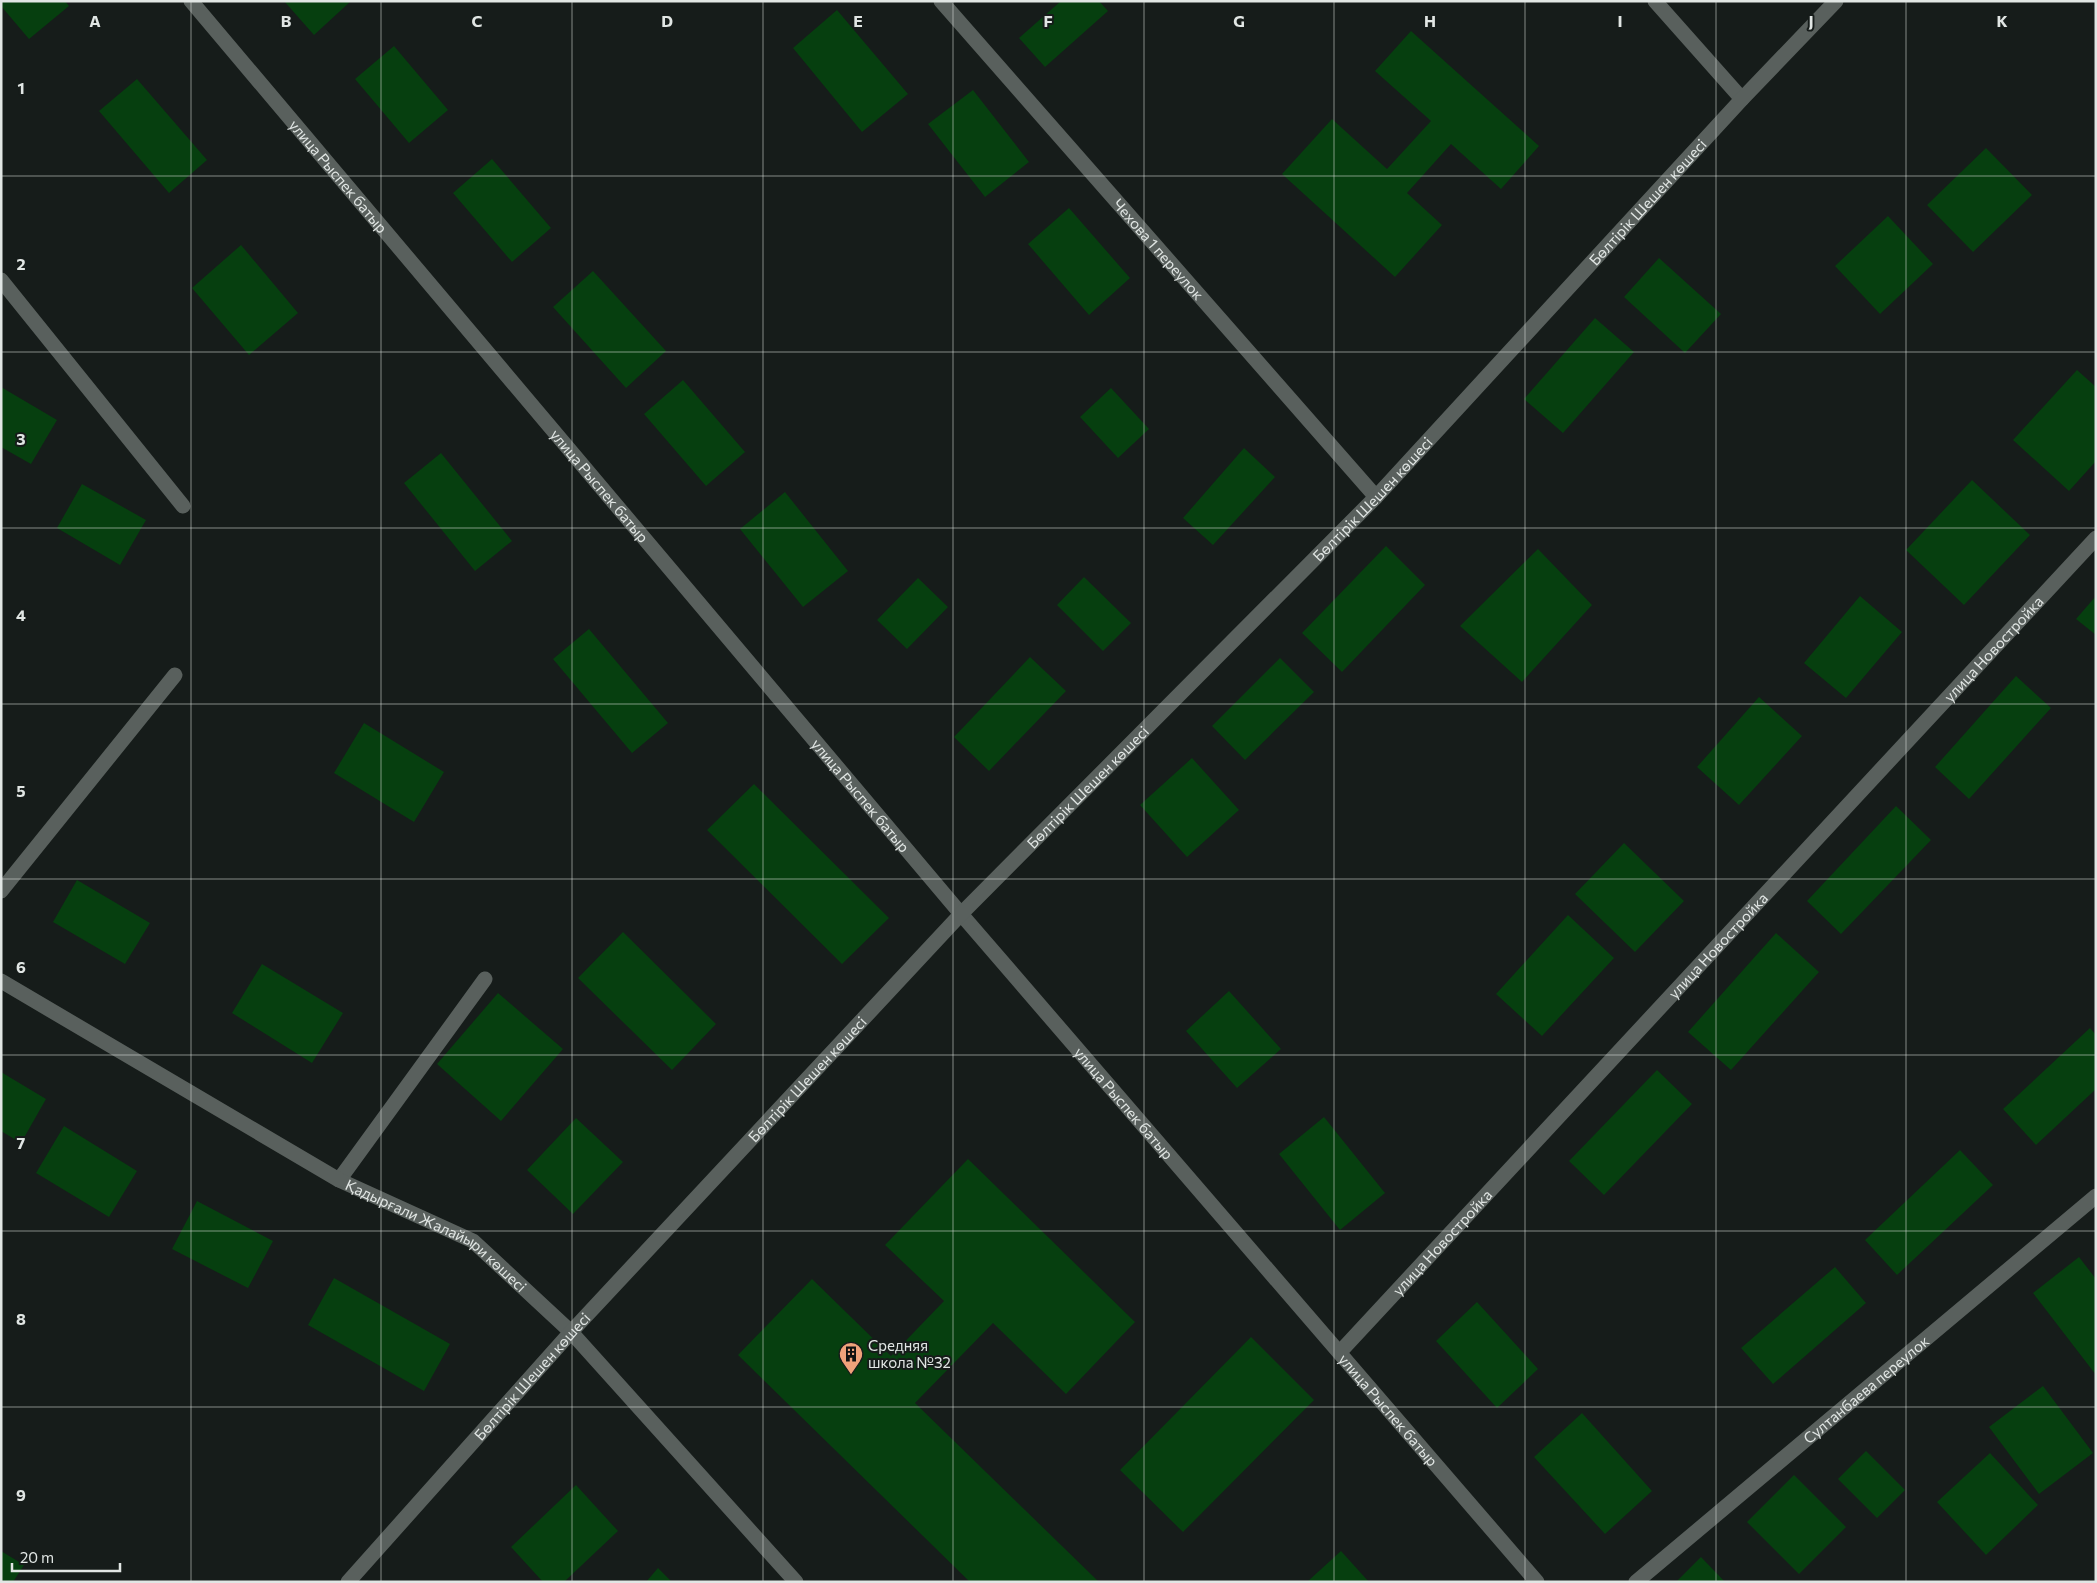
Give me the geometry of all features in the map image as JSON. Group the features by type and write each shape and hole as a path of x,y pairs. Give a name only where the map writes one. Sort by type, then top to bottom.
{"street":[{"name":"улица Рыспек батыр","path":"191,1 961,914 1538,1582"},
{"name":"Чехова 1 переулок","path":"941,1 1376,497"},
{"path":"1655,1 1742,99"},
{"name":"Бөлтірік Шешен көшесі","path":"348,1582 571,1332 961,914 1376,497 1742,99 1836,1"},
{"path":"1,280 184,506"},
{"name":"улица Новостройка","path":"1340,1352 2096,538"},
{"path":"1,890 175,675"},
{"path":"339,1180 485,980"},
{"name":"Қадырғали Жалайыри көшесі","path":"1,981 339,1180 473,1241 571,1332 796,1582"},
{"name":"Султанбаева переулок","path":"1636,1582 2096,1196"}],"building":[{"path":"1,1 65,1 69,6 29,39 1,6"},
{"path":"284,1 351,1 314,35"},
{"path":"1061,1 1099,1 1108,11 1045,67 1019,38"},
{"path":"837,10 908,94 862,132 793,48"},
{"path":"1411,31 1539,146 1501,189 1451,144 1407,193 1442,225 1395,277 1282,174 1332,119 1387,169 1431,121 1375,71"},
{"path":"394,46 448,110 409,143 355,79"},
{"path":"137,79 207,160 169,193 99,111"},
{"path":"973,90 1029,162 985,197 928,124"},
{"path":"1986,148 2032,195 1973,252 1927,205"},
{"path":"492,159 551,228 512,262 453,193"},
{"path":"1069,208 1130,278 1089,315 1028,244"},
{"path":"1888,216 1933,264 1880,314 1835,266"},
{"path":"241,245 298,313 249,355 192,288"},
{"path":"1659,258 1721,314 1685,353 1624,297"},
{"path":"593,271 666,351 626,388 553,307"},
{"path":"1595,318 1634,352 1563,433 1524,399"},
{"path":"2077,370 2096,387 2096,461 2069,491 2013,440"},
{"path":"683,380 745,452 706,486 644,414"},
{"path":"1,387 57,420 31,464 1,447"},
{"path":"1111,388 1149,429 1118,458 1080,417"},
{"path":"1244,448 1275,477 1213,545 1183,518"},
{"path":"441,453 512,541 475,571 404,483"},
{"path":"1972,480 2030,535 1964,605 1906,550"},
{"path":"82,484 146,520 120,565 57,528"},
{"path":"785,492 848,571 803,607 740,529"},
{"path":"1386,546 1425,585 1342,672 1302,633"},
{"path":"1538,549 1592,605 1522,682 1460,626"},
{"path":"1084,577 1131,623 1103,651 1057,605"},
{"path":"918,578 948,607 907,649 877,620"},
{"path":"1860,596 1902,632 1846,698 1804,663"},
{"path":"2096,596 2096,635 2076,619"},
{"path":"589,629 668,723 632,753 553,659"},
{"path":"1030,657 1066,691 989,771 954,737"},
{"path":"1280,658 1314,692 1245,760 1212,726"},
{"path":"2016,676 2051,708 1969,799 1935,767"},
{"path":"1759,697 1802,736 1739,805 1697,767"},
{"path":"364,723 444,772 414,822 334,773"},
{"path":"1192,758 1239,810 1187,857 1140,805"},
{"path":"754,784 889,918 842,964 707,830"},
{"path":"1896,806 1931,840 1841,934 1807,901"},
{"path":"1624,843 1684,901 1635,952 1575,894"},
{"path":"77,880 150,923 125,964 53,922"},
{"path":"1568,915 1614,958 1542,1036 1496,994"},
{"path":"623,932 716,1024 672,1070 578,978"},
{"path":"1776,933 1819,972 1731,1070 1688,1032"},
{"path":"262,964 343,1013 312,1063 232,1013"},
{"path":"1229,991 1281,1049 1237,1088 1186,1031"},
{"path":"498,993 563,1049 501,1121 437,1064"},
{"path":"2090,1028 2096,1035 2096,1089 2036,1145 2003,1109"},
{"path":"1657,1070 1692,1104 1604,1195 1569,1161"},
{"path":"1,1072 46,1099 21,1143 1,1131"},
{"path":"1324,1117 1385,1193 1340,1230 1279,1154"},
{"path":"576,1118 623,1162 573,1214 527,1170"},
{"path":"64,1126 137,1171 109,1217 36,1173"},
{"path":"1960,1150 1993,1185 1897,1275 1865,1240"},
{"name":"Средняя школа №32","path":"968,1159 1135,1322 1066,1394 993,1323 915,1403 1099,1582 970,1582 738,1355 812,1279 891,1356 944,1301 885,1245"},
{"path":"197,1201 273,1241 248,1288 172,1249"},
{"path":"2079,1257 2096,1279 2096,1375 2033,1293"},
{"path":"1835,1267 1866,1303 1773,1384 1741,1348"},
{"path":"334,1278 450,1344 424,1391 308,1325"},
{"path":"1477,1302 1538,1369 1497,1408 1436,1341"},
{"path":"1251,1337 1314,1400 1183,1532 1120,1470"},
{"path":"2043,1386 2093,1453 2039,1494 1989,1427"},
{"path":"1582,1413 1652,1491 1605,1534 1534,1457"},
{"path":"1866,1451 1905,1490 1877,1518 1838,1479"},
{"path":"1990,1453 2038,1505 1986,1555 1937,1502"},
{"path":"1794,1475 1846,1527 1799,1574 1747,1522"},
{"path":"576,1485 618,1531 564,1582 543,1582 511,1547"},
{"path":"1,1551 24,1565 13,1582 1,1582"},
{"path":"1341,1551 1369,1582 1307,1582"},
{"path":"1701,1557 1725,1582 1676,1582"},
{"path":"658,1568 672,1582 646,1582"}],"place":[{"name":"Средняя школа №32","path":"851,1375"}]}
